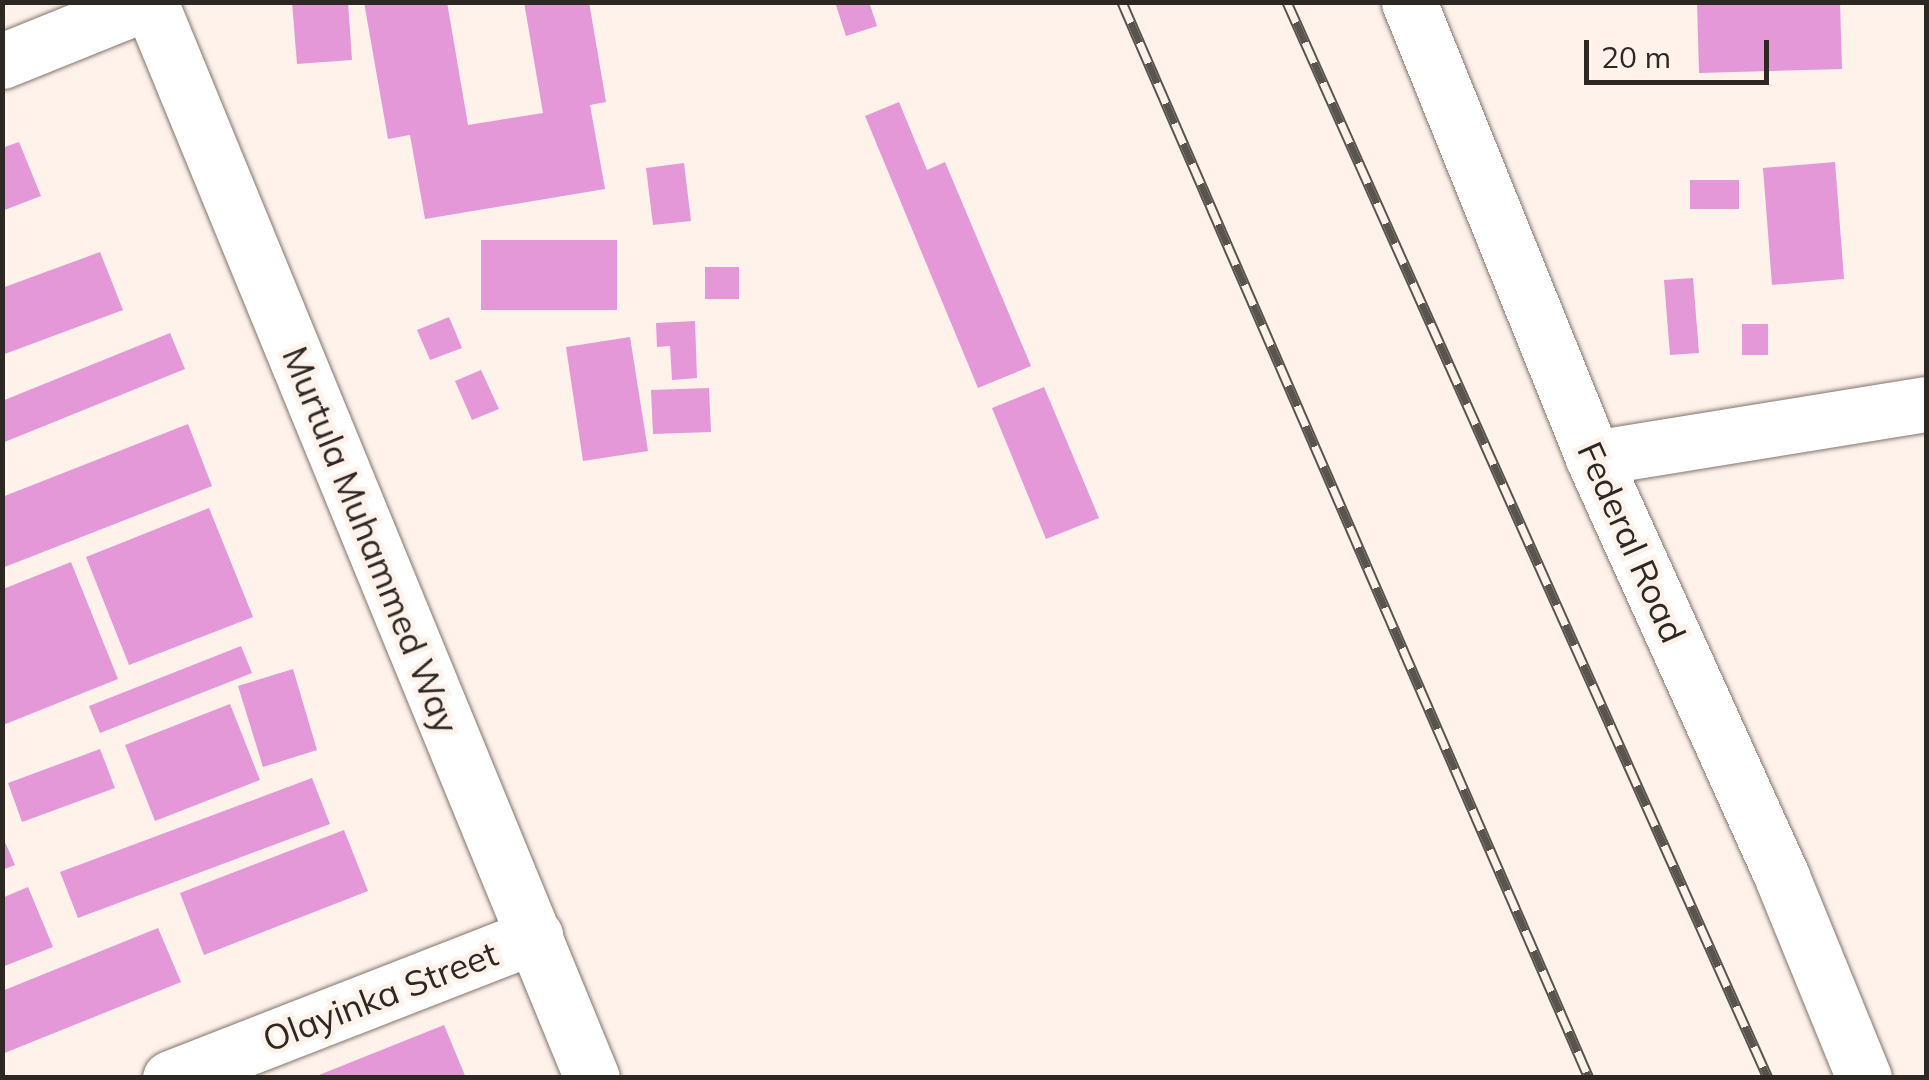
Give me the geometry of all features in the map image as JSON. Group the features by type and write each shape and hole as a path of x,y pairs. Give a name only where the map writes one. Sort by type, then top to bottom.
{"street":[{"path":"2,61 149,2"},
{"name":"Murtula Muhammed Way","path":"149,2 592,1078"},
{"name":"Federal Road","path":"1409,2 1593,458 1782,877 1864,1078"},
{"path":"1593,458 1926,404"},
{"name":"Olayinka Street","path":"170,1078 535,936"}],"building":[{"path":"292,2 348,2 352,60 297,64"},
{"path":"364,2 447,2 468,125 543,113 524,2 589,2 606,102 590,105 605,189 425,219 410,135 388,139"},
{"path":"835,2 869,2 877,26 846,36"},
{"path":"1697,2 1840,2 1842,69 1699,73"},
{"path":"899,102 927,170 945,162 1031,366 978,388 865,116"},
{"path":"19,142 41,196 2,211 2,148"},
{"path":"1835,162 1844,279 1772,285 1763,168"},
{"path":"684,163 691,221 653,225 646,168"},
{"path":"1690,180 1739,180 1739,209 1690,209"},
{"path":"481,240 617,240 617,310 481,310"},
{"path":"100,252 123,310 2,355 2,288"},
{"path":"705,267 739,267 739,299 705,299"},
{"path":"1693,278 1699,353 1670,355 1664,280"},
{"path":"449,317 462,348 430,360 417,330"},
{"path":"695,321 697,378 672,380 670,346 657,347 656,323"},
{"path":"1742,324 1768,324 1768,355 1742,355"},
{"path":"170,333 185,369 2,443 2,401"},
{"path":"630,337 648,451 583,461 566,347"},
{"path":"481,370 499,409 472,420 455,381"},
{"path":"1044,387 1099,518 1046,539 992,408"},
{"path":"709,388 711,432 653,434 651,390"},
{"path":"188,424 212,486 2,568 2,497"},
{"path":"209,508 253,617 129,665 86,557"},
{"path":"71,562 118,679 3,725 3,589"},
{"path":"241,646 252,673 100,733 89,706"},
{"path":"293,669 317,750 263,767 238,686"},
{"path":"230,704 260,780 155,821 125,745"},
{"path":"100,749 115,788 22,822 8,783"},
{"path":"312,778 330,824 78,918 60,872"},
{"path":"344,830 368,891 204,955 180,893"},
{"path":"2,835 15,865 2,870"},
{"path":"28,887 53,947 2,967 2,898"},
{"path":"158,928 181,982 2,1054 2,991"},
{"path":"444,1025 466,1078 314,1078 314,1077"}],"railway":[{"path":"1122,2 1589,1078"},
{"path":"1287,2 1768,1078"}]}
